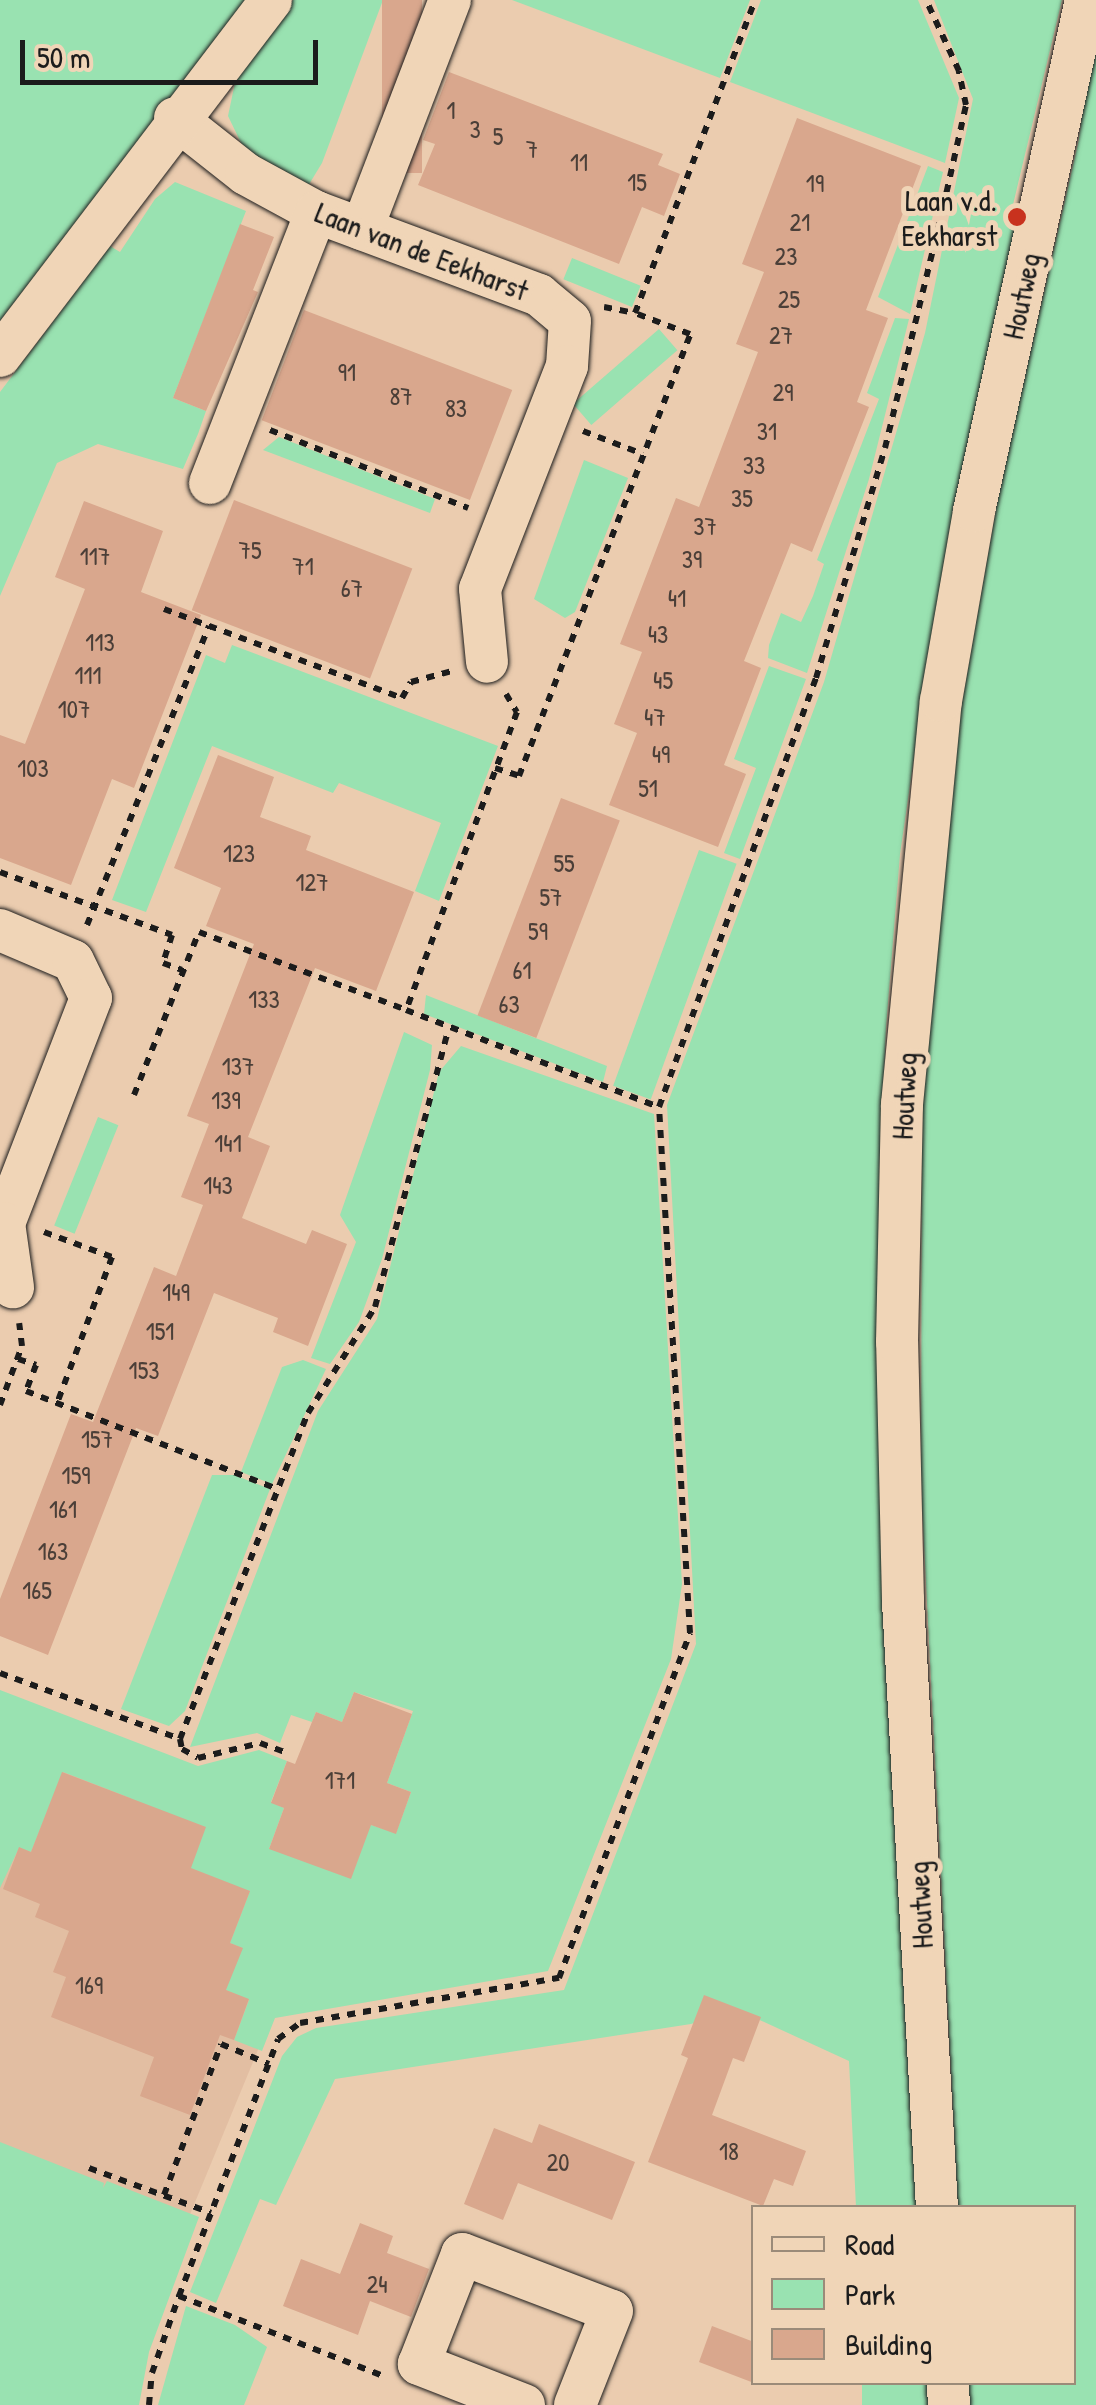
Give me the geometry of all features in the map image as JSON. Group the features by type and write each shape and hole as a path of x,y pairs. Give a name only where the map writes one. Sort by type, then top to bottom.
{"street":[{"path":"0,356 175,118 271,0"},
{"path":"362,229 450,0"},
{"name":"Houtweg","path":"937,2205 904,1600 897,1342 902,1104 941,701 974,511 1086,0"},
{"name":"Laan van de Eekharst","path":"175,118 246,174 316,212 539,295 570,321 568,366 480,588 486,662"},
{"path":"210,482 316,212"},
{"path":"0,930 72,961 91,998 6,1218 13,1287"},
{"path":"524,2405 419,2364 462,2254 612,2311 575,2405"}],"path":[{"path":"496,768 519,776 690,334 635,314 754,0"},
{"path":"149,2405 152,2373 278,2039 300,2023 559,1978 690,1633 659,1107 816,678 885,448 944,208 966,105 959,71 926,0"},
{"path":"547,418 643,454"},
{"path":"262,427 506,523"},
{"path":"164,609 402,698 411,682 486,662 517,712 406,1010"},
{"path":"72,961 209,626"},
{"path":"0,872 172,935 163,963 182,970"},
{"path":"134,1095 199,932 406,1010 448,1030 659,1107"},
{"path":"286,1752 260,1743 198,1758 182,1748 180,1739 308,1413 374,1307 448,1030"},
{"path":"6,1218 112,1257 58,1404"},
{"path":"0,1405 4,1381 22,1346 13,1287"},
{"path":"18,1359 36,1365 26,1391 278,1489"},
{"path":"0,1673 180,1739"},
{"path":"164,2196 221,2044 269,2064"},
{"path":"89,2168 211,2213"},
{"path":"180,2296 387,2378 406,2382 419,2364"}],"shaded area":[{"path":"56,1729 227,1800 284,1987 174,2253 0,2192 0,1865"}],"green space":[{"path":"0,0 246,0 0,321"},
{"path":"293,0 383,0 322,163 308,186 244,149 228,116 236,78"},
{"path":"512,0 750,0 720,78"},
{"path":"761,0 918,0 959,98 945,163 730,82"},
{"path":"934,0 1062,0 1011,213 1021,216 922,703 900,854 886,1028 880,1171 919,2205 856,2205 849,2061 738,2010 691,2024 335,2079 276,2205 260,2199 216,2303 190,2292 282,2056 297,2037 316,2028 564,1990 696,1644 667,1105 824,682 925,333 973,99"},
{"path":"1096,9 1096,2405 969,2405 968,2385 1076,2385 1076,2205 958,2205 921,1486 922,1083 958,724 1000,486 1079,139"},
{"path":"928,166 943,172 910,314 878,297"},
{"path":"175,182 246,211 173,398 206,411 198,434 183,469 98,444 57,463 0,596 0,392 110,246 120,252 155,199"},
{"path":"572,258 641,286 632,307 563,279"},
{"path":"895,318 909,319 869,479 807,673 768,658 769,645 781,613 801,622 813,596 824,564 817,560 879,399 867,393"},
{"path":"659,329 677,350 591,425 573,404"},
{"path":"279,437 435,499 430,513 263,450"},
{"path":"584,460 628,478 575,612 565,618 534,599"},
{"path":"232,645 498,746 439,901 415,891 441,823 339,783 333,793 212,746 146,912 112,900 206,655 225,663"},
{"path":"769,666 806,679 740,859 724,853 756,768 734,759"},
{"path":"699,850 737,864 651,1100 613,1086"},
{"path":"426,995 607,1066 603,1082 424,1014"},
{"path":"404,1032 432,1045 430,1070 382,1259 359,1322 330,1364 311,1358 356,1242 340,1215"},
{"path":"461,1046 654,1114 682,1584 671,1659 548,1971 275,2018 262,2051 234,2040 249,2000 221,1988 242,1948 230,1943 250,1891 111,1850 130,1798 63,1772 31,1852 19,1848 0,1888 0,1690 198,1766 259,1750 287,1761 271,1802 284,1808 269,1849 371,1825 396,1833 411,1792 387,1783 413,1711 354,1692 342,1722 316,1712 312,1722 291,1715 280,1743 257,1733 190,1747 318,1411 377,1319 439,1072"},
{"path":"98,1117 118,1125 75,1234 54,1225"},
{"path":"303,1360 326,1369 272,1484 241,1472 282,1367"},
{"path":"212,1475 234,1475 270,1489 185,1711 169,1726 121,1709"},
{"path":"0,2142 104,2183 103,2188 107,2181 199,2217 149,2352 139,2405 0,2405"},
{"path":"186,2306 235,2325 267,2347 244,2405 158,2405"},
{"path":"862,2385 929,2385 929,2405 862,2405"}],"building":[{"path":"382,0 422,0 422,173 382,173"},
{"path":"449,72 663,154 658,165 680,174 664,216 642,207 619,264 418,185 435,144 423,140"},
{"path":"797,118 921,166 866,310 888,318 857,402 869,407 812,552 791,543 744,661 761,668 724,765 746,774 718,847 609,805 637,733 614,724 642,652 620,644 676,498 699,507 758,352 736,344 764,272 742,264"},
{"path":"240,224 274,237 253,290 258,292 206,411 173,398"},
{"path":"304,310 512,390 470,500 262,420"},
{"path":"234,500 412,568 370,679 192,610"},
{"path":"84,501 163,531 141,592 201,615 134,788 112,779 71,885 0,858 0,735 25,744 85,589 55,577"},
{"path":"218,755 274,777 260,817 311,836 306,850 414,892 376,991 315,968 248,1137 270,1146 242,1218 306,1244 312,1230 347,1244 308,1346 273,1332 278,1318 214,1293 158,1436 136,1428 48,1655 0,1636 0,1599 71,1414 93,1422 154,1267 176,1276 203,1205 181,1197 209,1124 187,1116 254,944 206,926 221,888 174,868"},
{"path":"561,798 620,821 536,1038 478,1016"},
{"path":"354,1692 412,1714 387,1783 411,1792 396,1834 371,1825 351,1879 269,1849 284,1808 271,1803 287,1761 295,1764 316,1712 342,1722"},
{"path":"62,1772 206,1827 191,1868 250,1891 230,1943 243,1948 226,1990 249,1999 234,2040 220,2035 190,2115 140,2096 154,2057 51,2017 66,1977 53,1972 69,1931 35,1917 40,1904 3,1889 19,1847 31,1852"},
{"path":"704,1995 761,2017 744,2062 733,2058 712,2115 806,2151 793,2186 774,2179 760,2205 648,2162 688,2058 681,2055"},
{"path":"539,2124 635,2162 612,2220 518,2183 503,2220 464,2204 494,2128 532,2143"},
{"path":"360,2223 393,2236 387,2253 429,2269 411,2317 370,2301 358,2335 283,2306 301,2259 340,2274"},
{"path":"712,2326 751,2341 751,2382 699,2362"}],"place":[{"name":"Laan v.d. Eekharst","path":"1017,217"}]}
